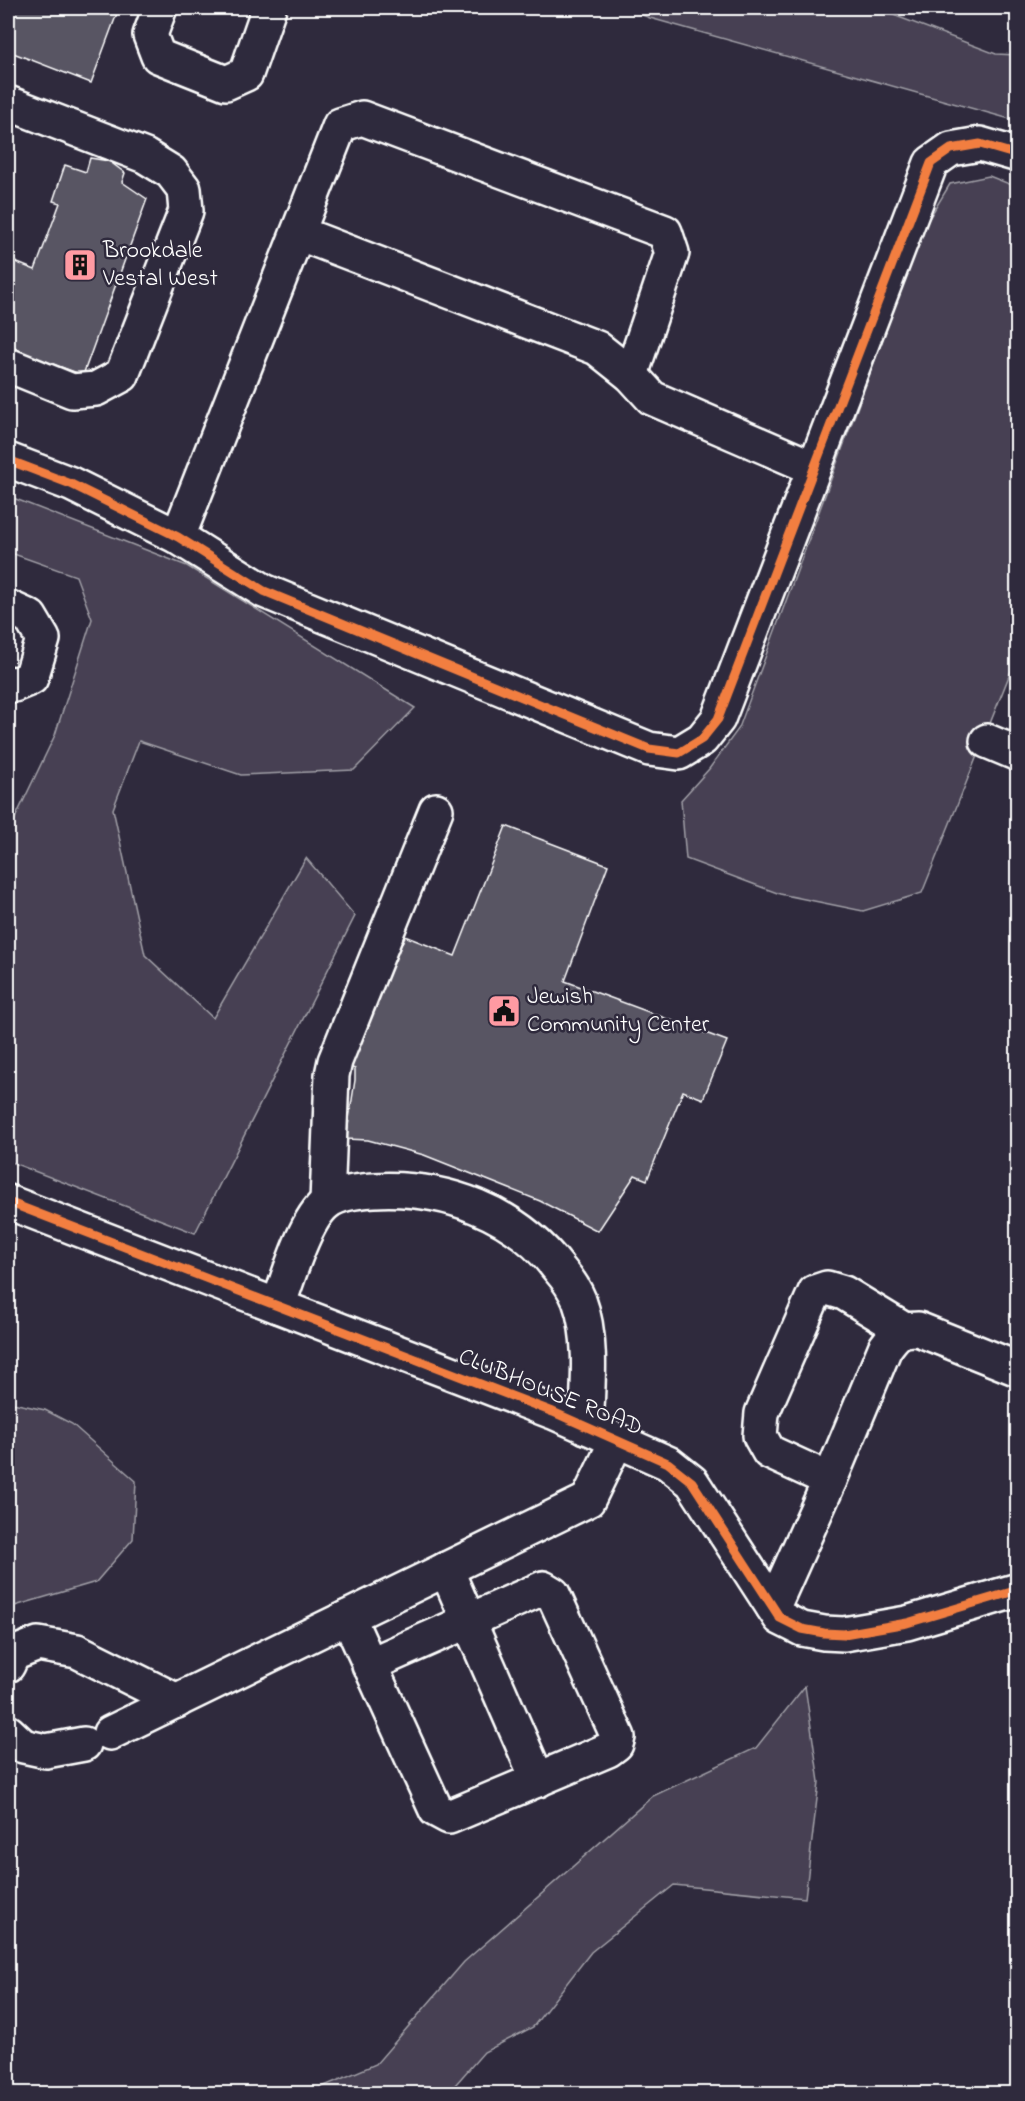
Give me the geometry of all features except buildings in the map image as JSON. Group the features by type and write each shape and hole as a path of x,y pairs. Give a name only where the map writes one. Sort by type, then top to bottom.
{"street":[{"path":"160,8 150,35 158,56 226,83 246,74 269,8"},
{"path":"8,103 145,156 171,172 184,189 186,212 122,375 96,389 72,391 8,365"},
{"path":"178,537 340,125 363,118 665,232 672,253 632,375"},
{"path":"8,459 70,484 178,537 264,591 649,749 679,753 702,739 718,718 932,163 951,149 980,144 1017,155"},
{"path":"298,233 597,348 632,375 652,398 814,468"},
{"path":"8,608 30,617 43,639 31,678 14,685 8,683"},
{"path":"987,741 1017,754"},
{"path":"327,1202 332,1075 436,810"},
{"path":"278,1306 307,1230 316,1213 327,1202 344,1194 388,1189 436,1194 481,1207 514,1225 548,1253 571,1284 579,1300 588,1355 586,1427"},
{"name":"CLUBHOUSE ROAD","path":"8,1202 586,1427 668,1463 692,1482 780,1618 802,1629 844,1634 907,1623 1017,1590"},
{"path":"830,1480 769,1452 760,1436 762,1413 815,1292 827,1288 844,1293 903,1329 918,1329 927,1332 1017,1369"},
{"path":"772,1606 830,1480 885,1348 893,1336 903,1329"},
{"path":"8,1731 23,1746 46,1751 97,1739 177,1701 588,1500 617,1440"},
{"path":"446,1569 538,1780"},
{"path":"348,1617 369,1665 436,1810 449,1817 608,1750 616,1744 618,1737 553,1594 543,1588 369,1665"},
{"path":"8,1665 14,1654 38,1644 77,1651 177,1701"}],"shaded area":[{"path":"625,8 875,8 996,54 1017,55 1017,121 650,18"},
{"path":"989,176 1017,187 1017,656 922,893 863,911 780,894 686,859 681,800 709,769 739,728 925,225 950,184"},
{"path":"8,496 187,566 415,708 354,770 241,775 139,741 113,809 145,955 213,1018 306,858 355,916 195,1233 8,1161 8,833 55,735 92,619 76,576 8,552"},
{"path":"8,1402 45,1410 72,1424 136,1481 133,1539 96,1582 8,1608"},
{"path":"805,1686 819,1782 805,1898 674,1885 591,1952 533,2027 484,2052 448,2093 308,2093 376,2064 464,1962 653,1796 756,1748"}],"cycle path":[{"path":"8,460 71,484 178,537 264,591 649,749 679,753 702,739 718,719 931,163 951,149 980,144 1018,155"},
{"path":"8,1202 553,1412 668,1463 692,1482 780,1618 802,1629 844,1634 907,1623 1018,1590"}],"place":[{"name":"Brookdale Vestal West","path":"80,265"},
{"name":"Jewish Community Center","path":"504,1011"}]}
